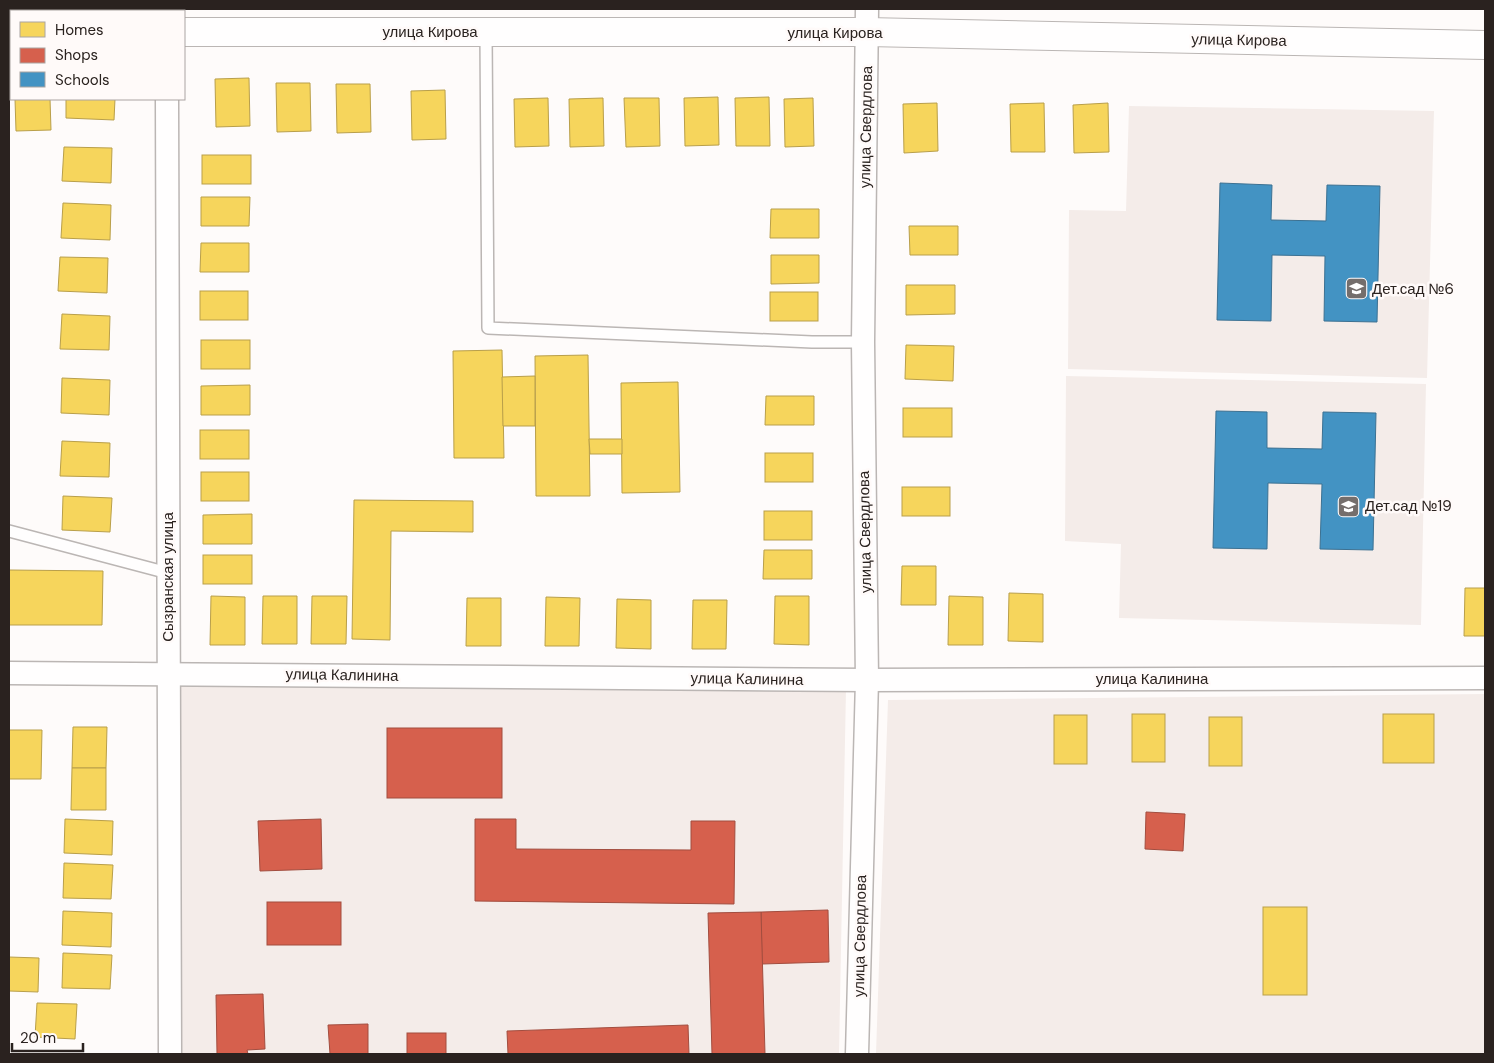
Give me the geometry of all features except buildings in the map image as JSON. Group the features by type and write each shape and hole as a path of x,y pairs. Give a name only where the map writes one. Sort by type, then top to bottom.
{"street":[{"name":"улица Кирова","path":"185,32 486,32 867,20 1485,45"},
{"name":"улица Свердлова","path":"857,1054 867,680 862,342 867,20"},
{"name":"Сызранская улица","path":"167,100 170,1054"},
{"name":"улица Калинина","path":"9,673 867,680 1485,678"}],"lane":[{"path":"486,32 488,328 812,342 862,342"},
{"path":"9,531 168,573"}],"shaded area":[{"path":"1129,106 1434,111 1427,378 1068,369 1069,210 1126,211"},
{"path":"1066,376 1426,384 1421,625 1119,618 1121,544 1065,541"},
{"path":"176,680 846,689 839,1054 178,1054"},
{"path":"1485,694 1485,1054 876,1054 888,700"}],"place":[{"name":"Дет.сад №6","path":"1356,289"},
{"name":"Дет.сад №19","path":"1349,506"}]}
